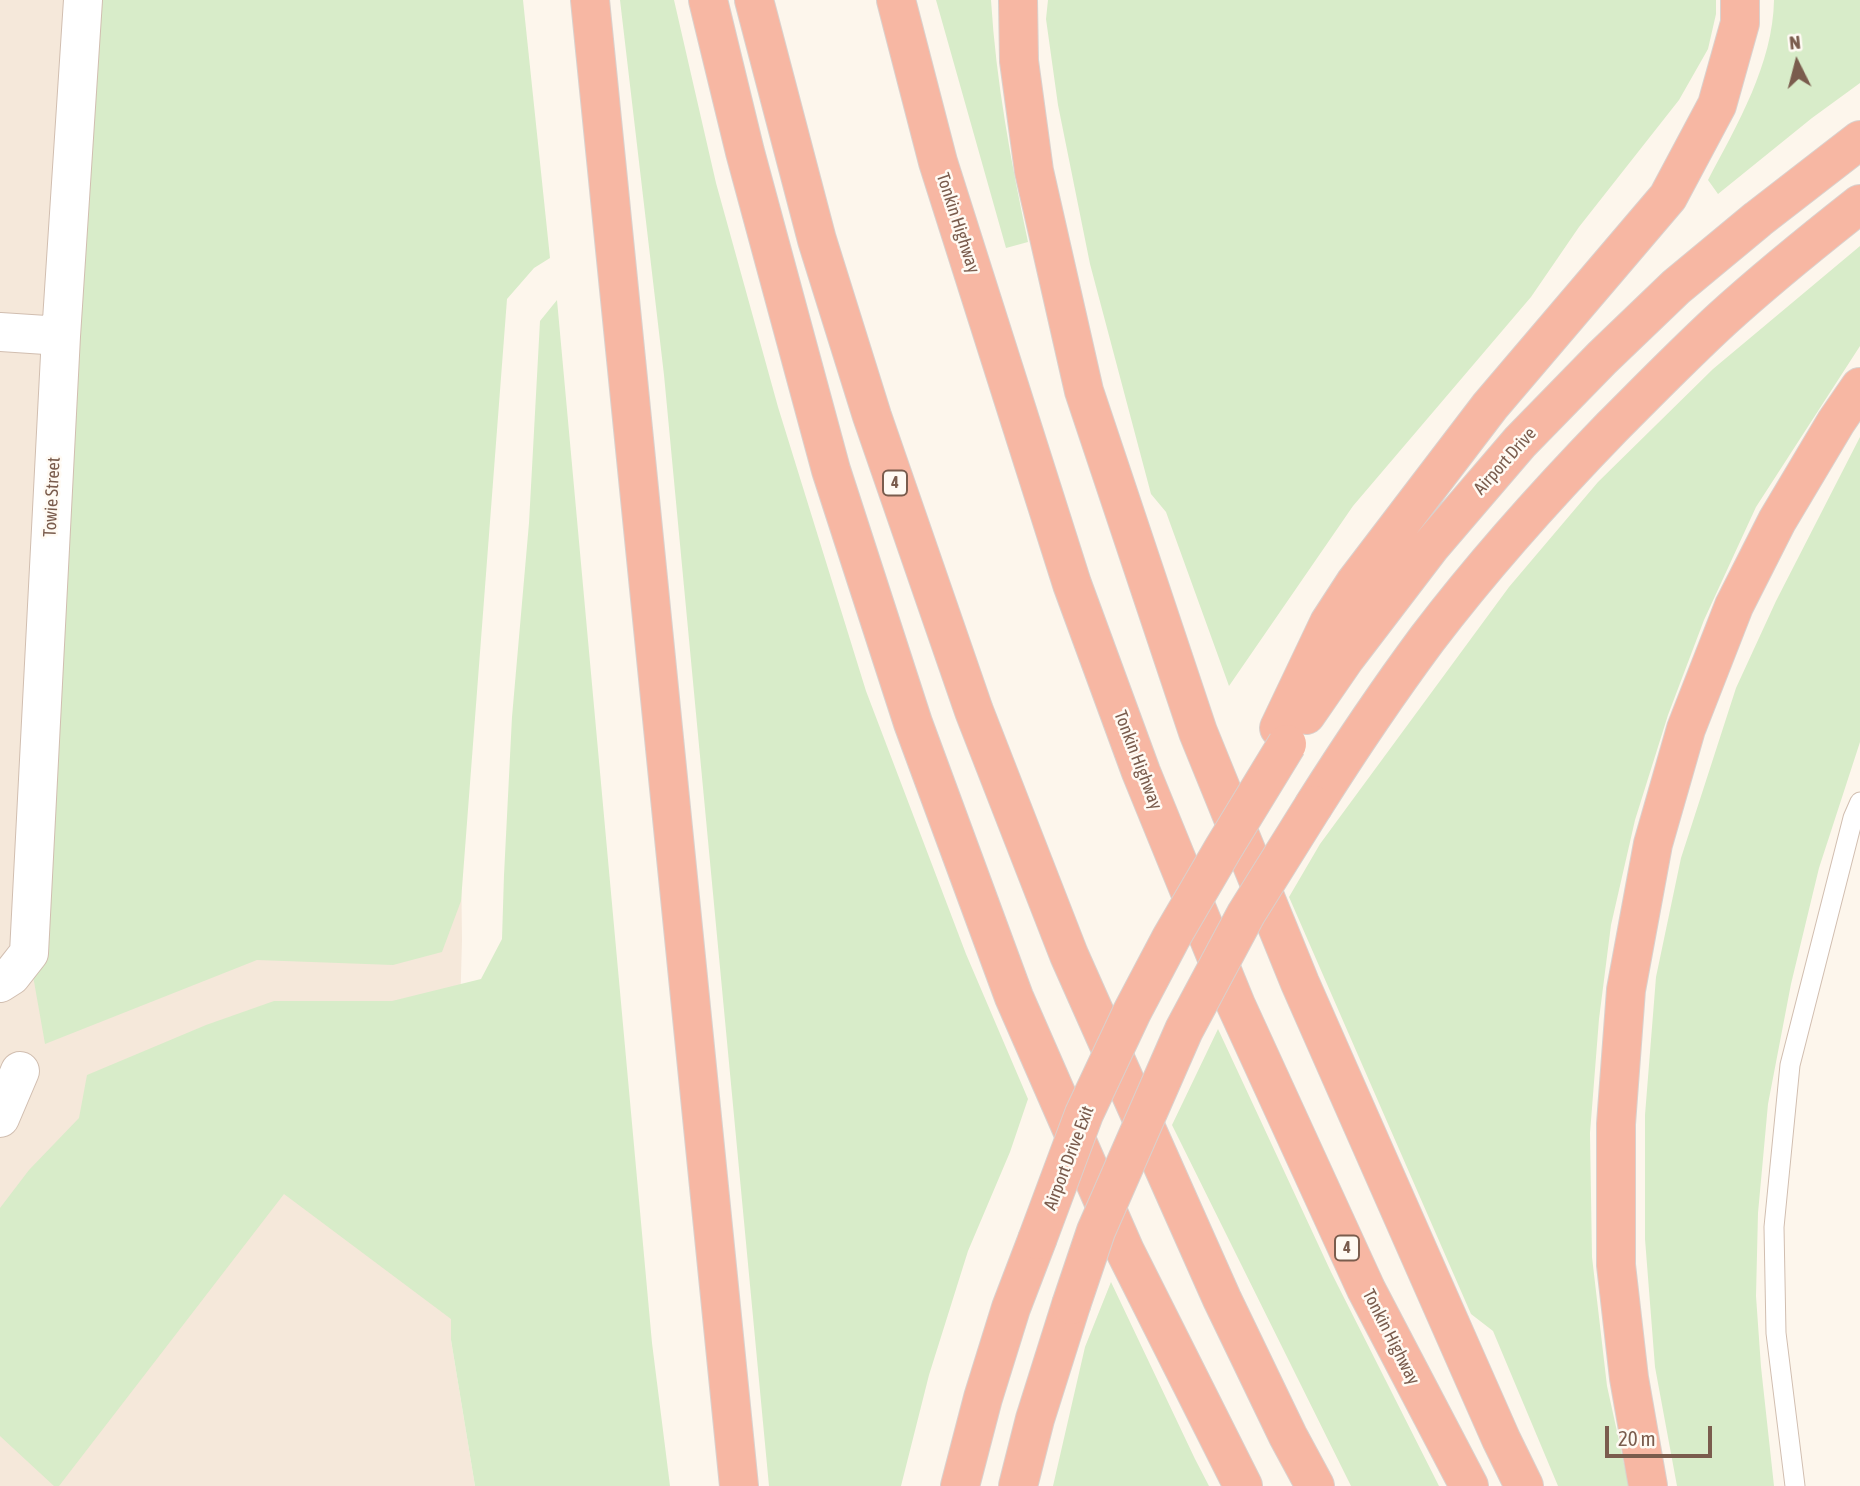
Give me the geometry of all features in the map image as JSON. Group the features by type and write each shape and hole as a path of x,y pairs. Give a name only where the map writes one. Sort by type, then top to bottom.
{"highway":[{"path":"590,0 739,1486"},
{"path":"708,0 745,152 827,457 913,723 1014,997 1125,1251 1243,1486"},
{"name":"4","path":"754,0 821,253 872,416 974,711 1069,955 1102,1030 1222,1299 1315,1486"},
{"name":"Tonkin Highway","path":"896,0 938,162 1072,584 1141,772 1236,1005 1354,1264 1469,1486"},
{"path":"1018,0 1019,61 1034,171 1084,391 1198,732 1305,995 1524,1486"},
{"path":"1283,736 1329,622 1354,583 1490,406 1668,197 1717,105 1740,23 1740,0"},
{"name":"Airport Drive","path":"1223,849 1283,736 1422,558 1520,442 1676,287 1860,140"},
{"path":"1018,1486 1035,1419 1096,1231 1184,1030 1246,914 1368,720 1478,575 1548,496 1652,387 1721,320 1860,204"},
{"path":"1648,1486 1629,1378 1616,1265 1616,1124 1626,990 1653,844 1686,729 1734,606 1777,521 1860,387"},
{"name":"Airport Drive Exit","path":"960,1486 1011,1308 1084,1114 1132,1012 1223,849"}],"street":[{"name":"Towie Street","path":"0,982 10,976 29,953 61,336 83,0"},
{"path":"0,332 61,336"},
{"path":"0,1118 20,1071"}],"lane":[{"path":"1795,1486 1776,1333 1774,1227 1790,1065 1853,818 1860,802"}],"shaded area":[{"path":"0,0 451,0 462,940 451,1340 475,1486 0,1486"}],"green space":[{"path":"83,0 523,0 550,258 534,268 507,299 461,901 442,952 393,965 257,960 45,1044 29,953"},
{"path":"620,0 674,0 716,183 778,407 866,691 966,954 1028,1099 1010,1152 968,1251 929,1375 901,1486 769,1486 664,375"},
{"path":"936,0 991,0 1005,122 1028,242 1006,248"},
{"path":"1048,0 1716,0 1716,14 1708,49 1679,100 1579,227 1531,297 1353,506 1229,686 1166,512 1151,494 1090,264 1058,105 1046,19"},
{"path":"1774,0 1860,0 1860,83 1718,194 1708,180 1741,116 1760,71 1772,24"},
{"path":"1860,246 1860,346 1756,507 1704,620 1668,715 1635,820 1611,925 1599,1019 1590,1133 1592,1257 1607,1386 1629,1486 1558,1486 1493,1331 1471,1314 1289,897 1320,844 1509,587 1598,482 1713,369"},
{"path":"557,300 652,1343 670,1486 475,1486 451,1340 451,1319 284,1194 59,1486 54,1486 0,1436 0,1208 29,1170 79,1118 87,1075 206,1025 274,1001 392,1001 481,979 502,939 512,717 529,523 540,321"},
{"path":"1860,437 1860,742 1819,868 1791,984 1768,1104 1758,1213 1756,1296 1774,1486 1677,1486 1655,1367 1645,1239 1645,1115 1656,977 1681,858 1736,688 1776,601"},
{"path":"1218,1029 1331,1272 1439,1486 1351,1486 1172,1125"},
{"path":"1111,1282 1209,1486 1053,1486 1085,1347"}]}
